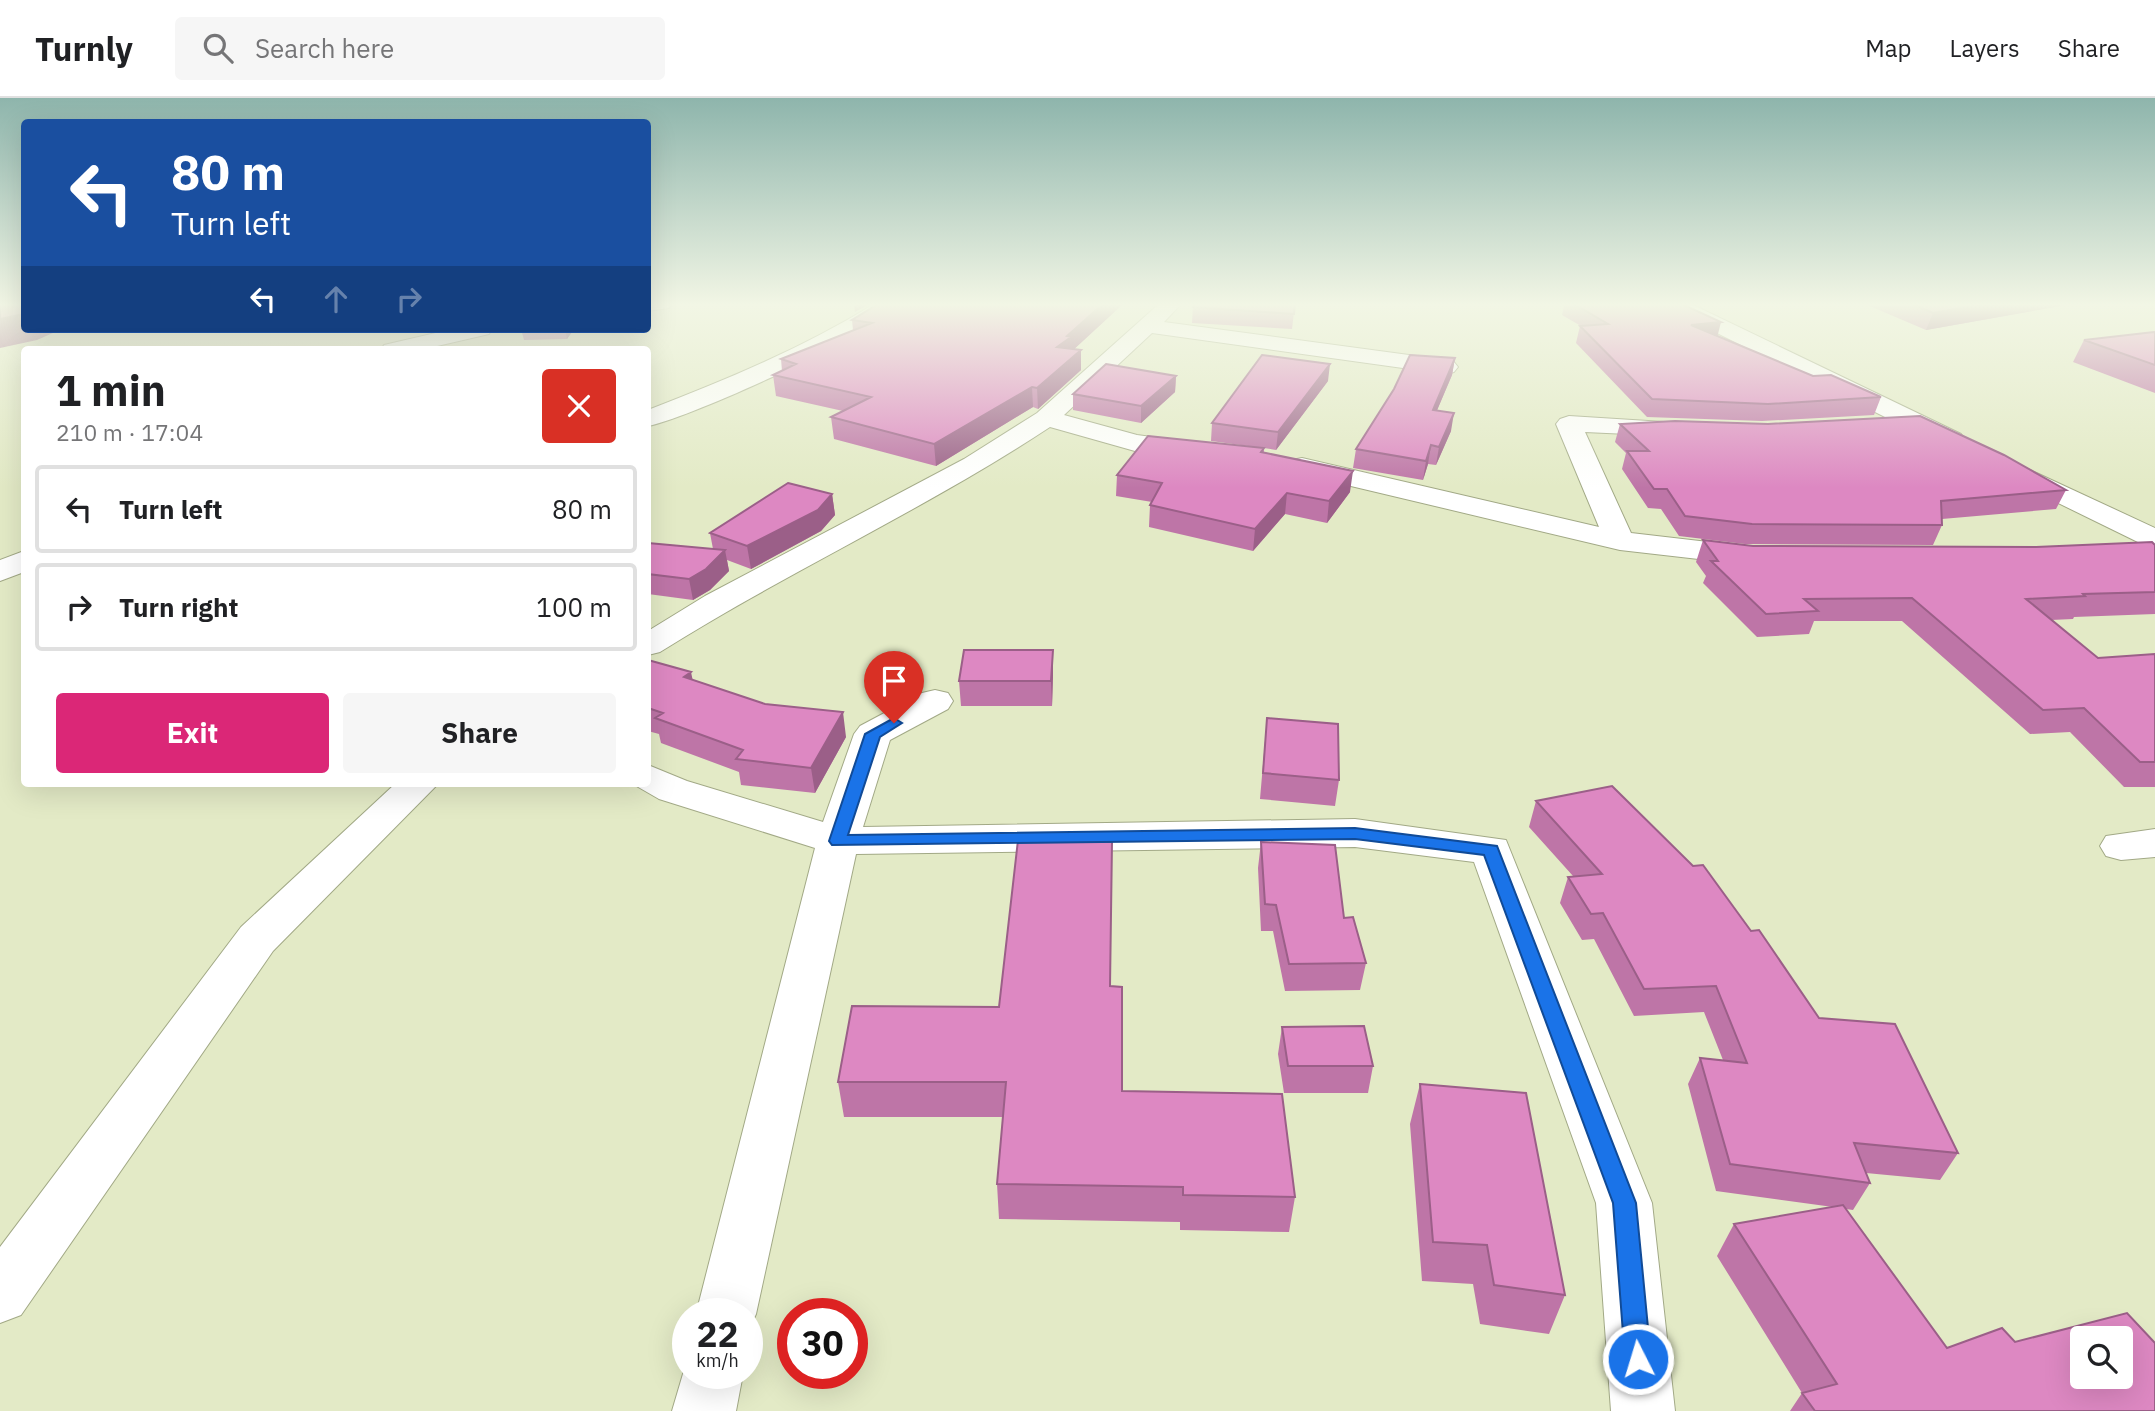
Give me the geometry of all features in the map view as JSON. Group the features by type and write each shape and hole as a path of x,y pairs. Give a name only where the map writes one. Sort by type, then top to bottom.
{"street":[{"path":"651,418 775,365"},
{"path":"651,643 716,603 974,466 1046,418 1104,365"},
{"path":"1433,365 1446,367"},
{"path":"1799,365 2155,539"},
{"path":"1046,418 1135,443 1216,452"},
{"path":"1865,426 1917,423"},
{"path":"1620,541 1569,424 1693,429"},
{"path":"1282,462 1620,541 1745,556 1785,556"},
{"path":"2116,553 2155,552"},
{"path":"0,572 21,562"},
{"path":"730,1298 838,841 873,734 935,701"},
{"path":"651,779 673,790 838,841 1355,833 1491,850 1624,1203 1643,1411"},
{"path":"0,1295 257,939 415,787"},
{"path":"704,1411 709,1389"}],"building":[{"path":"793,365 1063,365 1037,388 1032,387 934,444 831,417 871,397 773,375"},
{"path":"1105,365 1176,376 1141,406 1073,394"},
{"path":"1254,365 1329,365 1278,432 1212,423"},
{"path":"1405,365 1452,365 1433,410 1454,413 1439,447 1431,445 1426,461 1356,449 1394,389"},
{"path":"1619,365 1787,365 1813,376 1831,375 1881,397 1768,404 1652,399"},
{"path":"1920,416 2004,455 2066,490 1941,501 1942,525 1752,524 1685,516 1667,489 1654,489 1627,451 1649,451 1620,424 1675,421 1768,424"},
{"path":"1148,436 1264,448 1261,452 1353,471 1329,501 1287,493 1255,529 1150,505 1162,483 1117,475"},
{"path":"788,483 832,494 818,510 747,546 710,533"},
{"path":"1703,540 1753,546 2036,547 2152,542 2155,545 2155,592 2026,599 2098,658 2155,654 2155,762 2140,762 2084,708 2043,710 1912,598 1804,599 1818,611 1766,614 1711,561 1718,561"},
{"path":"651,543 725,550 706,569 689,579 651,574"},
{"path":"964,650 1053,650 1051,681 959,681"},
{"path":"651,661 691,672 684,677 765,704 843,712 811,768 736,759 743,750 655,718 663,713 651,709"},
{"path":"1267,718 1338,724 1339,780 1263,773"},
{"path":"1612,786 1693,866 1703,865 1751,931 1759,930 1819,1018 1895,1024 1958,1153 1854,1143 1870,1183 1730,1164 1700,1058 1747,1063 1716,986 1644,989 1603,913 1591,914 1568,877 1602,874 1536,801"},
{"path":"1018,840 1112,842 1110,986 1122,987 1122,1091 1282,1094 1295,1197 1183,1195 1183,1187 997,1184 1006,1082 838,1082 852,1006 999,1007"},
{"path":"1261,842 1335,845 1344,918 1353,917 1366,963 1289,964 1276,905 1265,904"},
{"path":"1364,1026 1373,1066 1288,1066 1282,1027"},
{"path":"1420,1084 1526,1093 1565,1295 1494,1285 1487,1245 1433,1242"},
{"path":"1843,1205 1947,1348 2002,1328 2015,1342 2070,1328 2070,1389 2133,1389 2133,1326 2077,1326 2127,1313 2155,1343 2155,1411 1815,1411 1802,1393 1837,1384 1734,1224"}],"route":[{"path":"894,723 873,734 838,841 1355,833 1491,850 1624,1203 1638,1359"}]}
